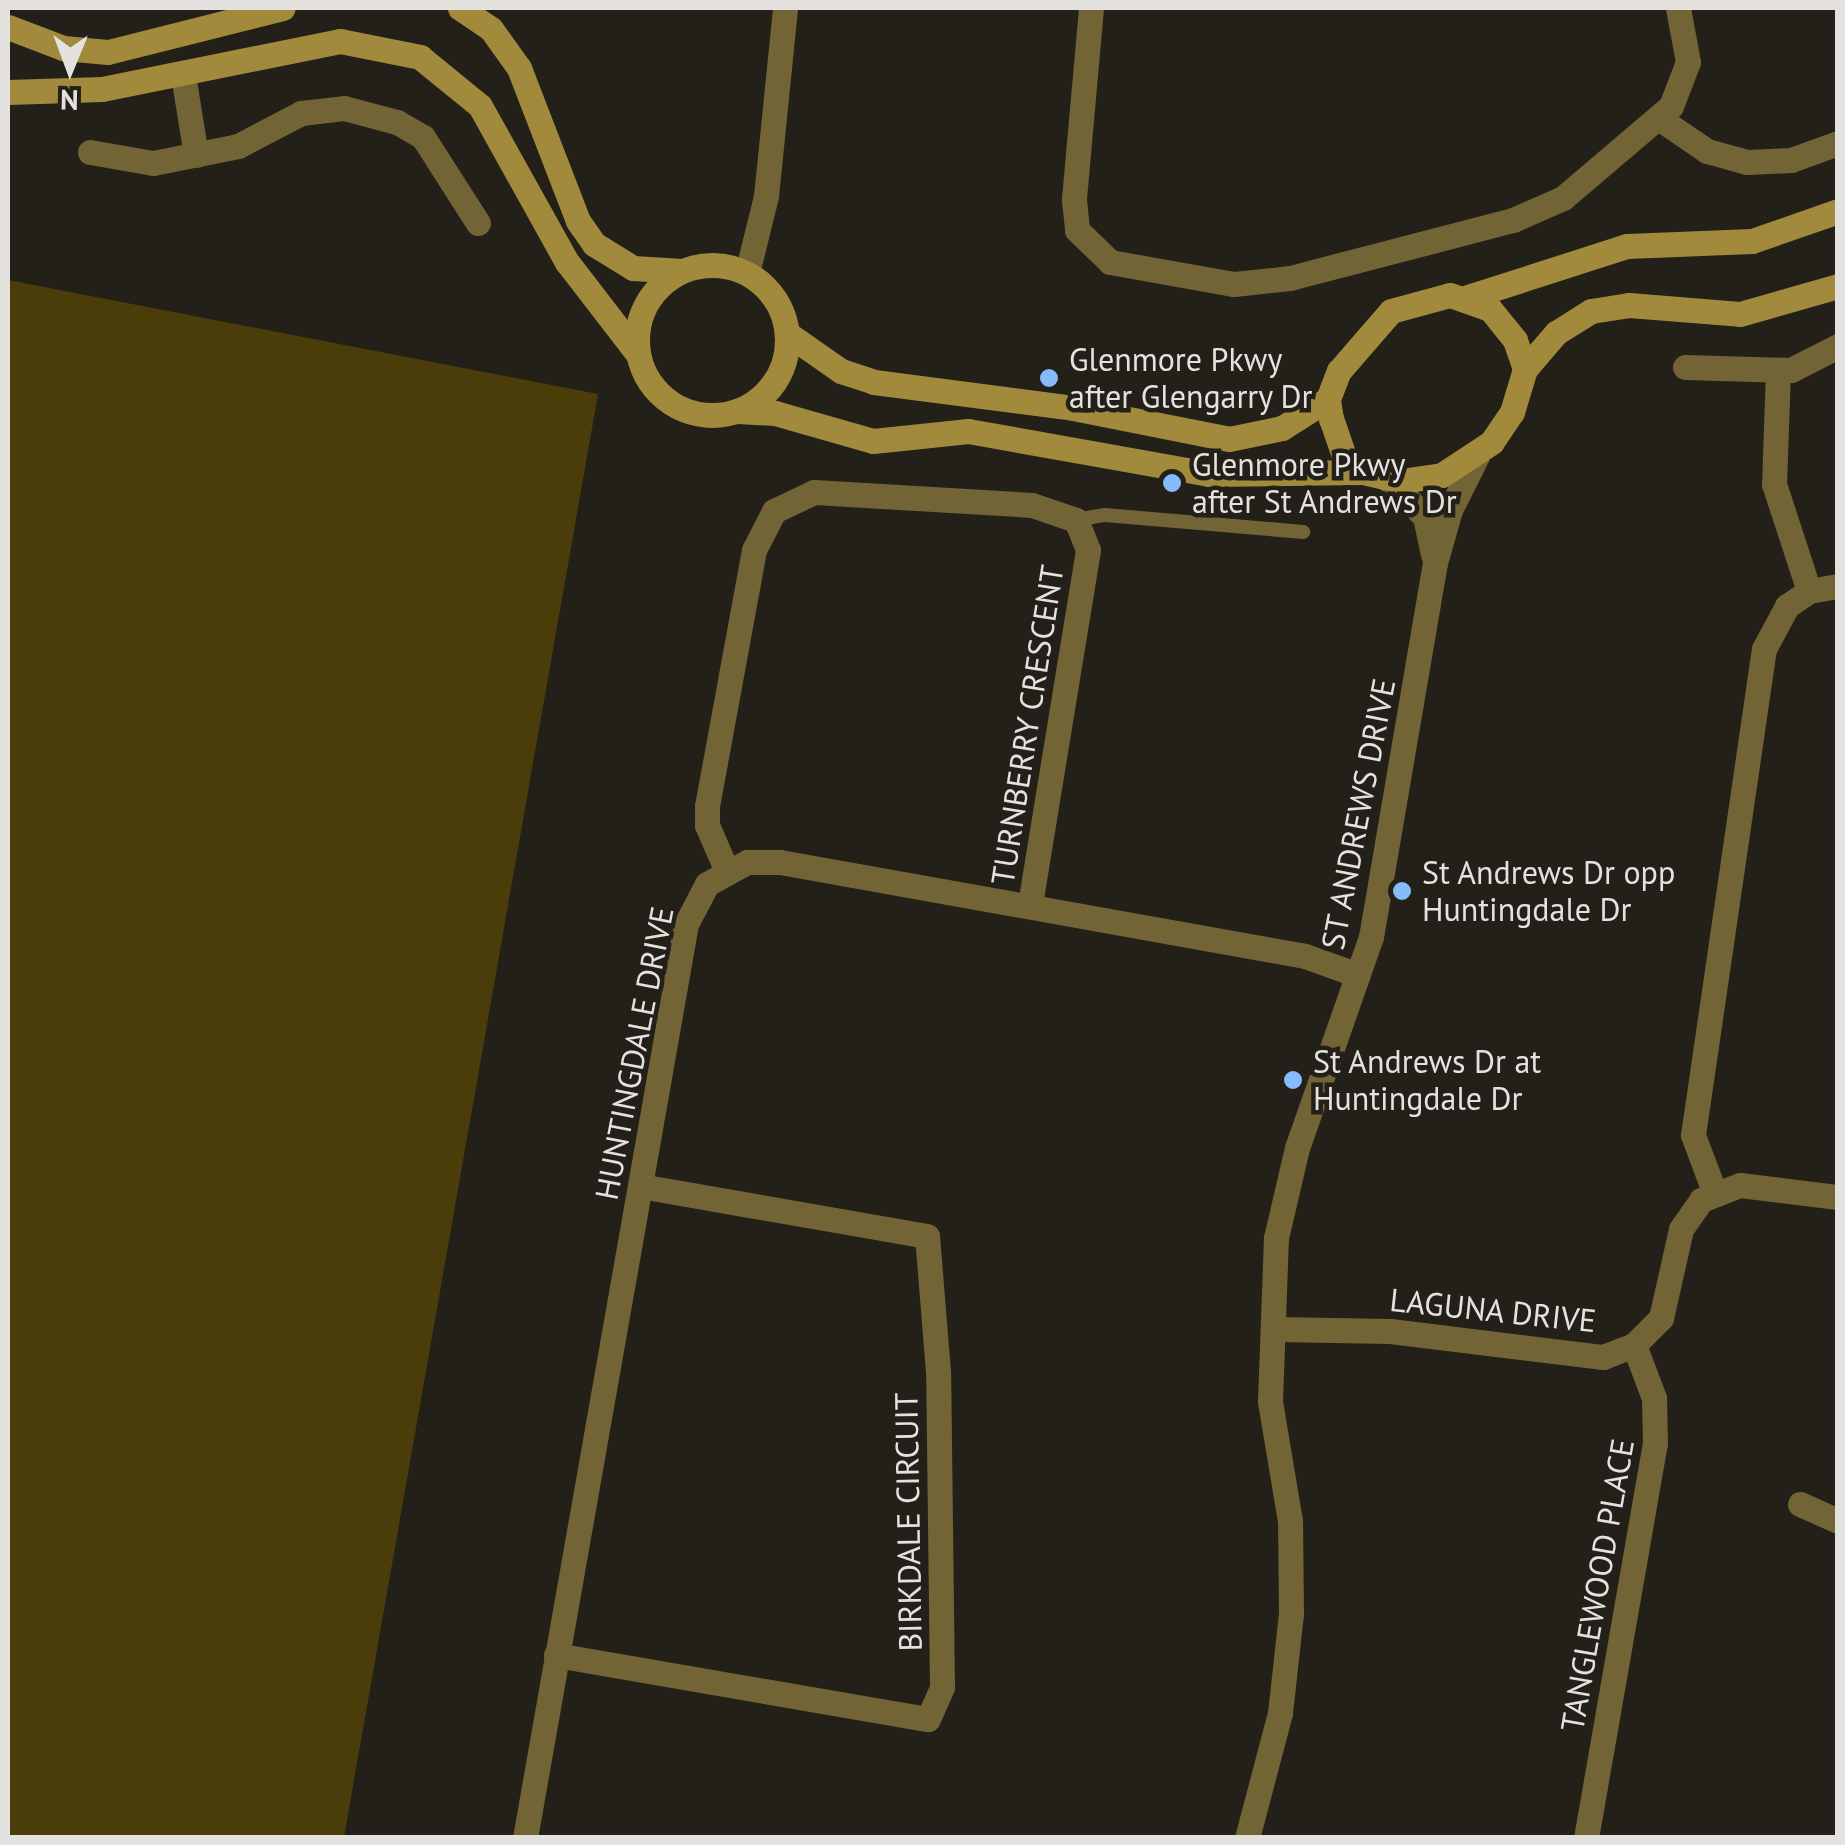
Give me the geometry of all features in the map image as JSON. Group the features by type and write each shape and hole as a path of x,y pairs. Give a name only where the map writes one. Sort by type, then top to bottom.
{"main road":[{"path":"8,28 63,48 108,52 283,8"},
{"path":"460,8 491,30 519,68 578,221 594,244 633,268 685,271 728,266 747,273 776,298 788,334 779,375 737,411"},
{"path":"8,92 81,92 183,75 340,41 402,50 441,68 480,106 566,262 637,353 644,373 671,403 710,415 737,411 775,413 873,442 968,431 1209,474 1363,472 1389,480 1430,479 1478,454 1512,412 1525,369 1556,333 1591,311 1629,305 1740,314 1838,286"},
{"path":"788,334 861,379 1060,406 1229,438 1282,428 1328,399 1355,346 1391,312 1426,297 1468,297 1626,246 1752,241 1838,212"},
{"path":"637,353 639,322 652,294 685,271"},
{"path":"1468,297 1500,318 1525,369"},
{"path":"1328,399 1339,446 1363,472"}],"street":[{"path":"747,273 766,196 785,8"},
{"path":"1091,8 1074,220 1090,249 1126,266 1218,283 1270,282 1513,220 1563,198 1660,119 1678,95 1688,62 1678,8"},
{"path":"183,75 196,155"},
{"path":"90,152 141,164 196,155 251,142 300,113 344,108 397,122 423,137 478,223"},
{"path":"1660,119 1707,152 1747,162 1791,160 1838,143"},
{"path":"1685,367 1778,371 1838,346"},
{"path":"1778,371 1774,484 1809,591"},
{"name":"ST ANDREWS DRIVE","path":"1247,1838 1280,1713 1291,1612 1290,1521 1270,1401 1276,1329 1273,1262 1285,1190 1358,975 1383,880 1435,564 1450,510 1478,454"},
{"name":"ST ANDREWS DRIVE","path":"1389,480 1425,517 1435,564"},
{"name":"TURNBERRY CRESCENT","path":"726,869 707,825 707,806 754,550 774,510 814,492 1032,505 1076,520 1086,534 1088,564 1030,906"},
{"path":"1838,586 1809,591 1777,617 1764,649 1694,1135 1714,1192 1740,1185 1838,1197"},
{"path":"726,869 780,862 1304,956 1358,975"},
{"name":"HUNTINGDALE DRIVE","path":"525,1838 686,924 700,894 726,869"},
{"name":"BIRKDALE CIRCUIT","path":"556,1655 928,1719 942,1687 938,1372 927,1236 640,1186"},
{"name":"LAGUNA DRIVE","path":"1276,1329 1390,1331 1588,1357 1634,1345 1666,1306 1681,1230 1693,1207 1714,1192"},
{"name":"TANGLEWOOD PLACE","path":"1586,1838 1656,1430 1634,1345"},
{"path":"1800,1504 1838,1521"}],"lane":[{"path":"1076,520 1105,514 1303,532"}],"shaded area":[{"path":"8,280 598,394 344,1837 8,1837"}],"place":[{"name":"Glenmore Pkwy after Glengarry Dr","path":"1049,378"},
{"name":"Glenmore Pkwy after St Andrews Dr","path":"1172,483"},
{"name":"St Andrews Dr opp Huntingdale Dr","path":"1402,891"},
{"name":"St Andrews Dr at Huntingdale Dr","path":"1293,1080"}]}
